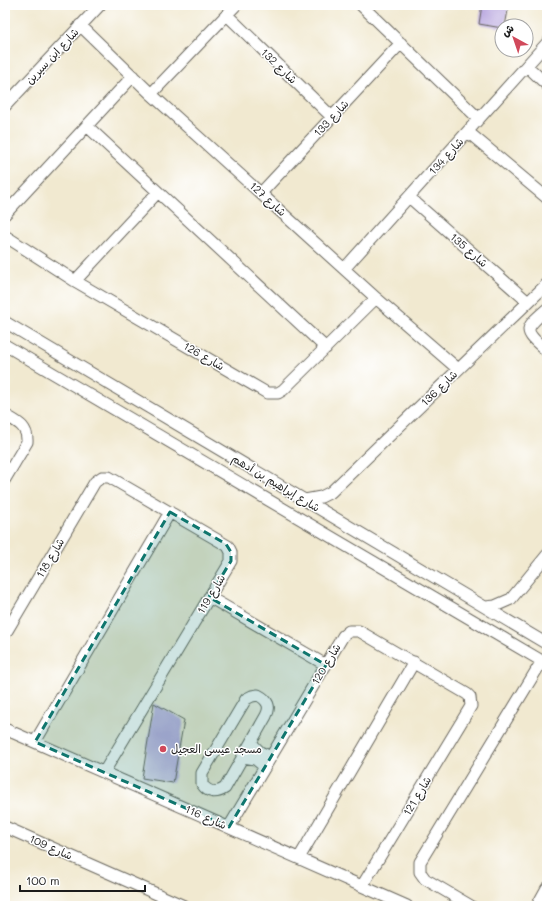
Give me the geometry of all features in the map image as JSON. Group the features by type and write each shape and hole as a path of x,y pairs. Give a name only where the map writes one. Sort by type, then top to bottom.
{"street":[{"name":"شارع ابن سيرين","path":"5,106 100,5"},
{"path":"151,94 236,5"},
{"path":"361,5 480,119"},
{"name":"شارع 132","path":"227,15 332,117"},
{"name":"شارع 127","path":"80,25 151,94 376,298 458,370"},
{"name":"شارع 133","path":"261,193 401,43"},
{"name":"شارع 134","path":"344,269 547,43"},
{"path":"527,66 547,85"},
{"path":"5,214 133,76"},
{"path":"87,126 326,348"},
{"path":"468,132 547,198"},
{"path":"75,281 158,192"},
{"name":"شارع 135","path":"409,197 528,302"},
{"name":"شارع 126","path":"5,236 75,281 267,393 278,393 283,390 376,298"},
{"name":"شارع 136","path":"304,500 321,497 332,492 547,284"},
{"path":"547,309 530,324 529,331 533,339 547,351"},
{"name":"شارع إبراهيم بن أدهم","path":"5,322 547,644"},
{"name":"شارع إبراهيم بن أدهم","path":"5,344 545,663"},
{"path":"78,388 84,386 88,381 87,371"},
{"path":"102,402 100,392 104,387 112,385"},
{"path":"5,415 22,426 27,438 27,442 5,479"},
{"name":"شارع 119","path":"95,482 102,477 109,477 226,544 230,549 231,561 104,772"},
{"name":"شارع 118","path":"5,634 95,482"},
{"path":"330,515 328,506 332,492"},
{"path":"35,742 170,512"},
{"path":"486,607 495,606 511,598 547,556"},
{"path":"209,597 326,665"},
{"path":"511,598 508,611 512,623"},
{"name":"شارع 120","path":"229,828 343,636 352,630 361,632 467,694 470,697 471,706"},
{"path":"299,858 414,662"},
{"path":"472,906 425,879 420,872 420,862 545,663"},
{"path":"252,696 258,696 264,698 268,704 269,710 251,743 225,788 215,793 205,788 201,778 204,768 246,699 252,696"},
{"name":"شارع 121","path":"362,886 471,706"},
{"name":"شارع 116","path":"5,729 407,906"},
{"path":"251,743 260,752 271,757"},
{"path":"243,757 255,759 265,767"},
{"name":"شارع 109","path":"5,827 184,906"},
{"path":"537,906 547,888"}],"highlighted area":[{"path":"170,512 226,544 231,552 231,561 209,597 326,665 229,827 35,742"}],"building":[{"path":"482,5 509,5 507,18 494,18 494,27 479,24"},
{"name":"مسجد عيسى العجيل","path":"154,703 184,720 173,783 142,778"}],"place":[{"name":"مسجد عيسى العجيل","path":"163,749"}]}
